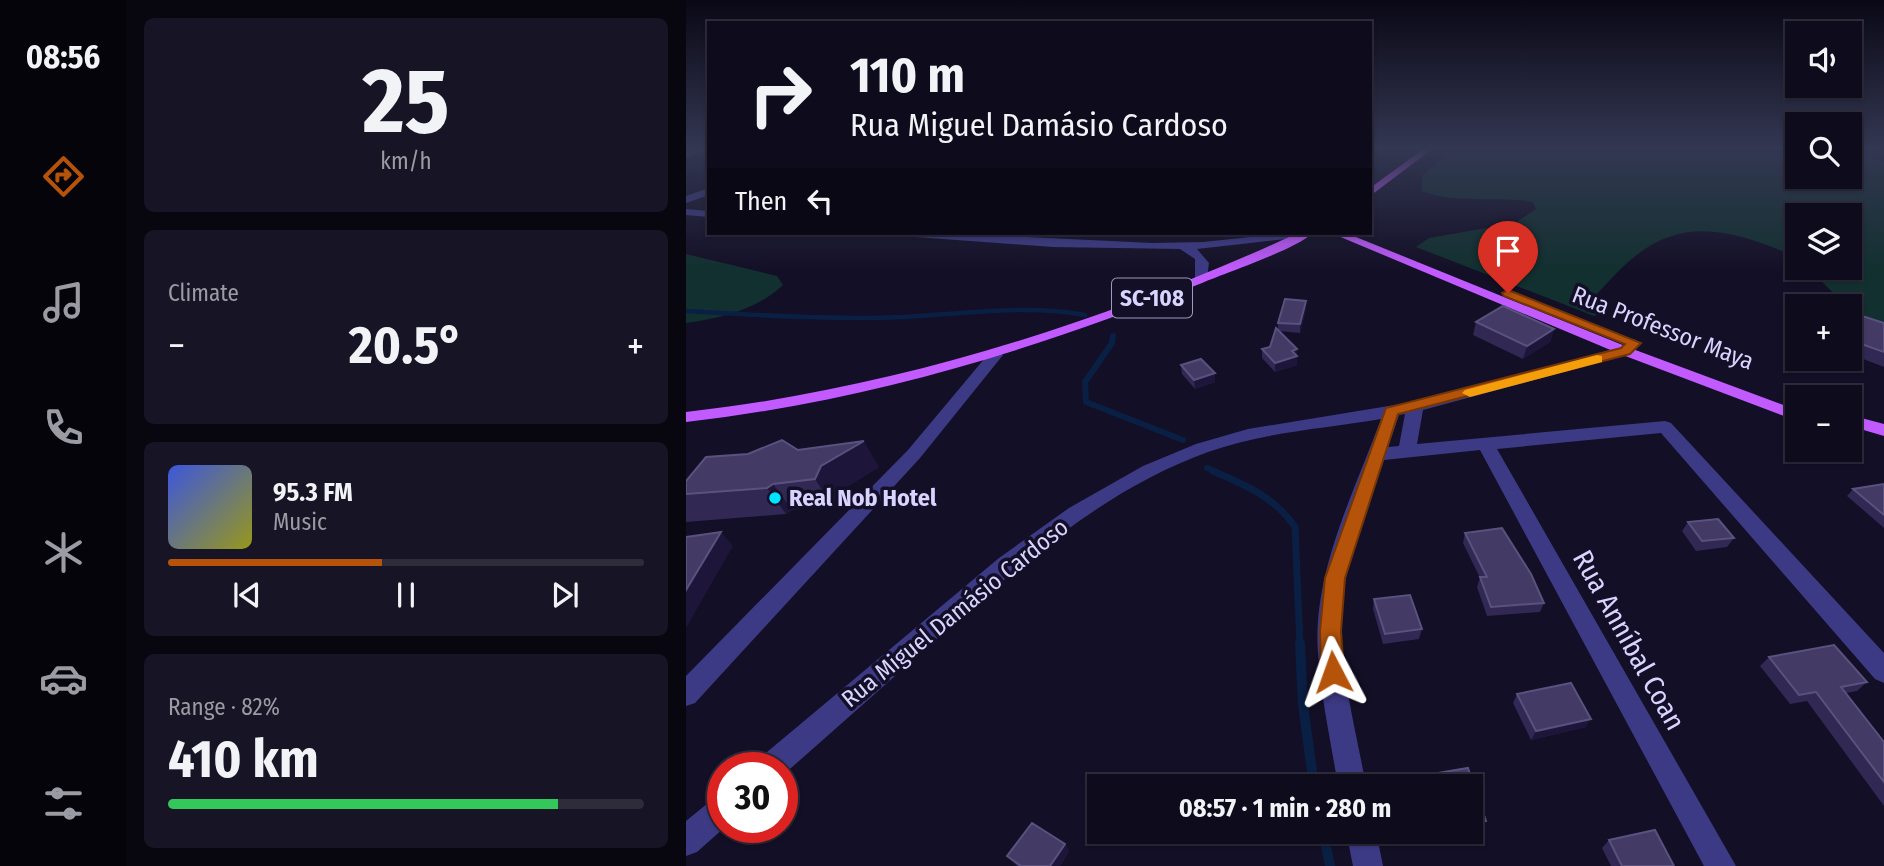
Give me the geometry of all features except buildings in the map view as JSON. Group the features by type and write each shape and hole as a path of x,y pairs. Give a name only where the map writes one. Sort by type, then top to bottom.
{"main road":[{"name":"SC-108","path":"686,417 789,404 865,390 995,355 1089,323 1303,235"},
{"name":"Rua Professor Maya","path":"1343,235 1630,347 1785,400"},
{"name":"Rua Professor Maya","path":"1362,235 1785,411"},
{"path":"1862,424 1884,430"},
{"path":"1862,436 1884,442"}],"street":[{"path":"686,200 707,192"},
{"path":"686,212 707,214"},
{"path":"932,235 1095,246 1182,247 1241,244 1299,235"},
{"path":"1182,247 1203,258 1205,265 1201,278"},
{"name":"Rua Miguel Damásio Cardoso","path":"789,752 1007,564 1047,533 1137,477 1202,448 1241,435 1415,407 1630,347"},
{"path":"686,694 914,454 995,355"},
{"path":"1407,451 1415,407"},
{"path":"1350,774 1330,653 1331,609 1335,578 1392,411"},
{"path":"1378,454 1665,427 1884,671"},
{"name":"Rua Anníbal Coan","path":"1485,444 1721,866"},
{"path":"686,841 707,823"},
{"path":"1364,844 1368,866"}],"green space":[{"path":"1422,190 1884,190 1884,325 1862,313 1862,294 1836,294 1822,280 1862,280 1862,203 1785,203 1785,252 1734,235 1693,232 1673,235 1653,244 1618,272 1594,297 1604,313 1594,316 1416,247 1429,238 1515,223 1536,209 1533,202 1519,200 1463,199"},
{"path":"686,254 777,276 783,285 762,301 738,312 686,323"}],"waterway":[{"path":"686,311 849,318 1017,310 1085,315"},
{"path":"1113,336 1112,343 1085,382 1086,402 1183,440"},
{"path":"1207,468 1217,472"},
{"path":"1213,471 1269,500 1295,527 1300,645"},
{"path":"1300,643 1303,705 1312,774"},
{"path":"1326,844 1330,866"}],"slow traffic":[{"path":"1470,393 1597,359"}],"place":[{"name":"Real Nob Hotel","path":"775,498"}],"route":[{"path":"1333,672 1330,653 1335,578 1392,411 1516,382 1625,351 1634,343 1508,293"}]}
